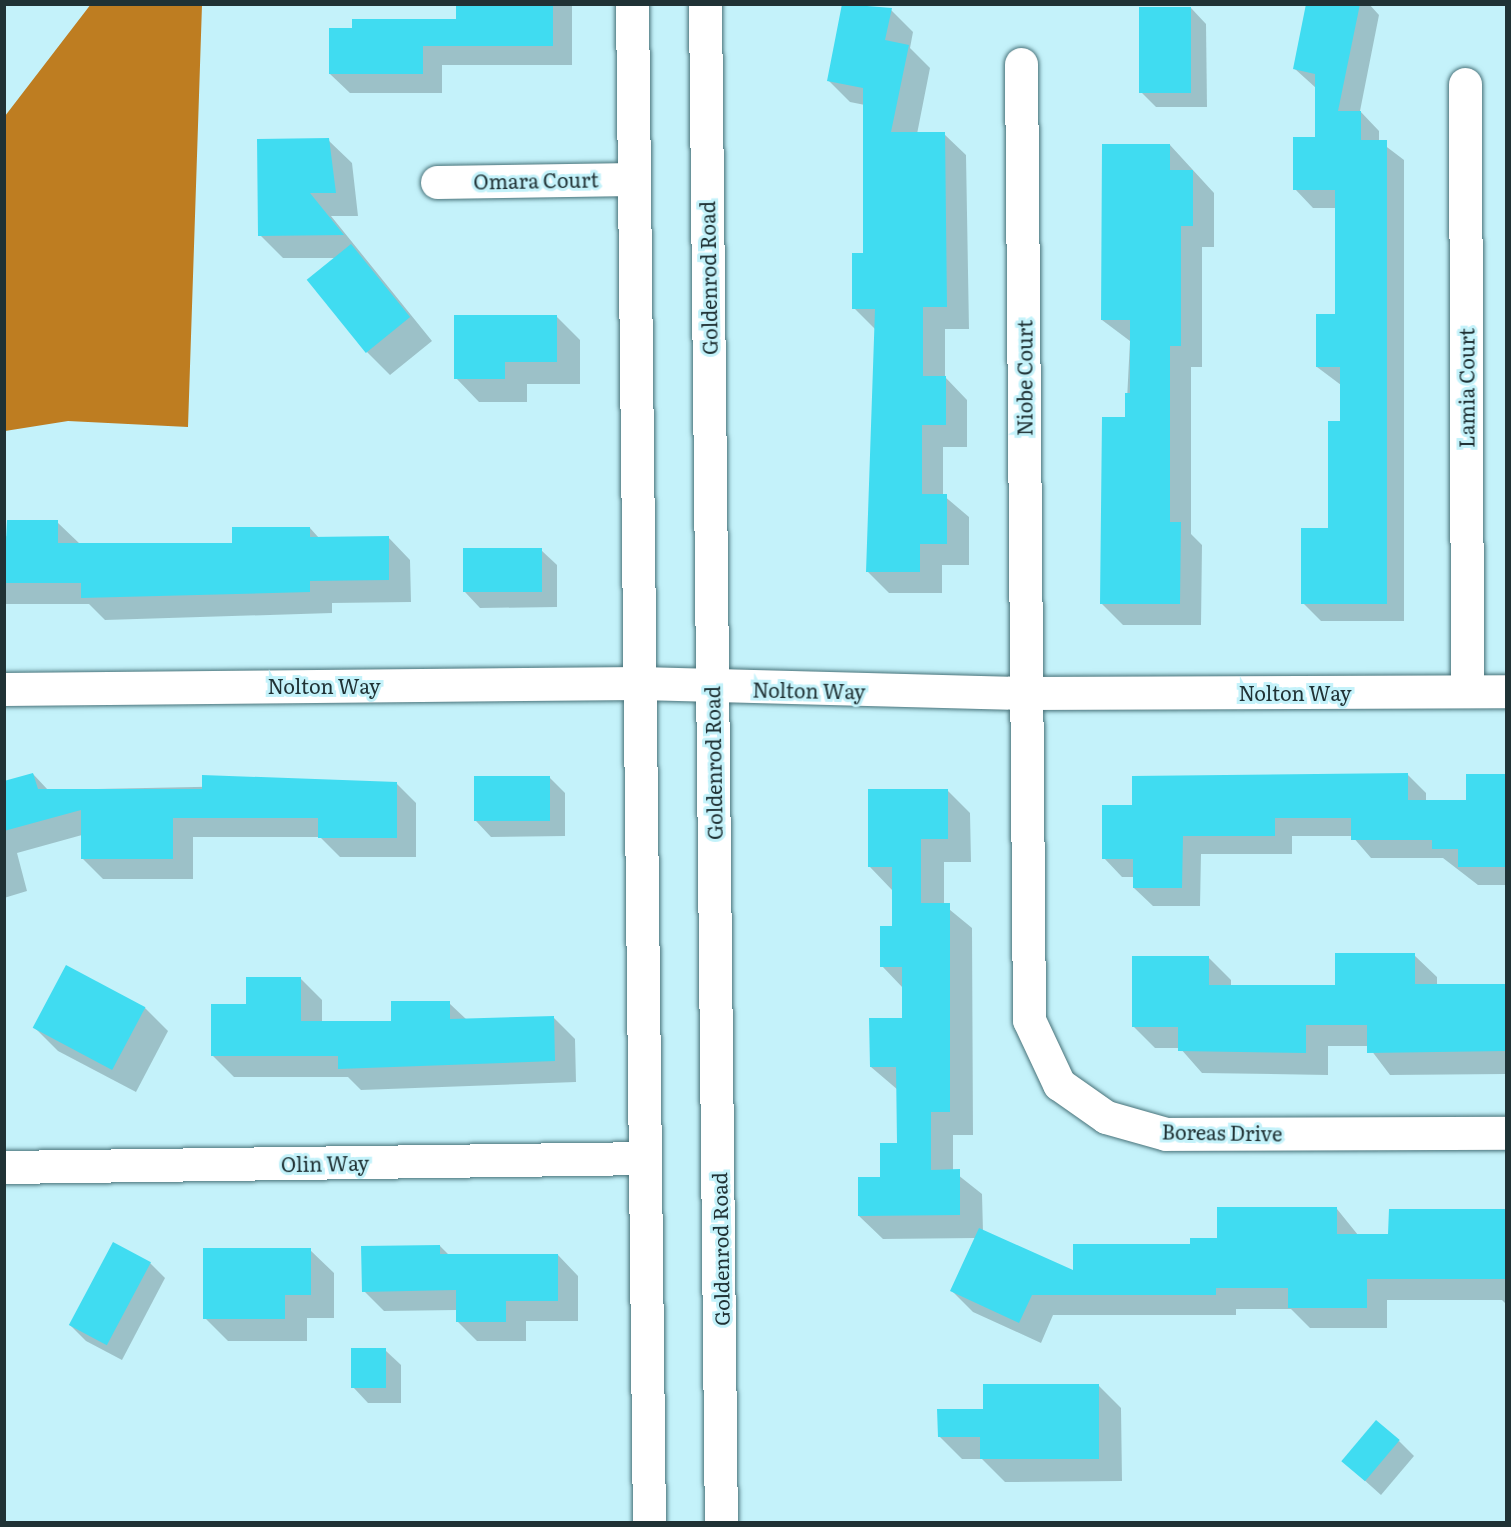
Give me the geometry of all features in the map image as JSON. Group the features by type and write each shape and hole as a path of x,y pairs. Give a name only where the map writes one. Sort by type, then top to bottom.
{"street":[{"path":"632,4 649,1522"},
{"name":"Goldenrod Road","path":"705,4 721,1522"},
{"name":"Niobe Court","path":"1022,64 1026,693"},
{"name":"Lamia Court","path":"1465,84 1467,691"},
{"name":"Omara Court","path":"437,182 634,179"},
{"name":"Nolton Way","path":"4,689 640,683 712,688 1026,693 1506,691"},
{"name":"Boreas Drive","path":"1026,693 1029,1020 1059,1083 1106,1117 1166,1134 1506,1133"},
{"name":"Olin Way","path":"4,1167 645,1158"}],"shaded area":[{"path":"91,4 202,5 188,427 68,421 5,431 5,116"}],"building":[{"path":"456,4 553,4 553,46 423,46 423,74 329,74 329,28 352,28 352,19 456,19"},
{"path":"842,4 892,8 885,40 909,45 891,132 945,132 947,307 923,307 923,376 946,376 946,425 922,425 922,494 947,494 947,544 920,544 920,572 866,572 875,309 852,309 852,253 863,253 863,88 827,81"},
{"path":"1306,4 1360,4 1338,111 1361,111 1361,140 1387,140 1387,604 1301,604 1301,528 1328,528 1328,421 1340,421 1340,367 1316,367 1316,314 1335,314 1335,190 1293,190 1293,137 1315,137 1315,74 1293,69"},
{"path":"1139,7 1191,7 1191,93 1139,93"},
{"path":"329,138 336,193 310,193 344,235 258,236 257,139"},
{"path":"1102,144 1170,144 1170,170 1193,170 1193,226 1181,226 1181,346 1170,346 1170,522 1181,522 1180,604 1100,604 1102,417 1125,417 1125,393 1130,393 1130,320 1101,320"},
{"path":"351,244 410,317 366,353 307,280"},
{"path":"454,315 557,315 557,362 505,362 505,379 454,379"},
{"path":"7,520 58,520 58,543 232,543 232,527 310,527 310,537 389,536 389,580 310,581 310,592 81,598 81,583 4,583"},
{"path":"463,548 542,548 542,592 463,592"},
{"path":"33,773 38,789 202,789 202,775 397,782 397,838 318,838 318,818 173,818 173,859 81,859 81,810 4,831 4,781"},
{"path":"1408,773 1408,800 1466,800 1466,774 1506,774 1506,867 1458,867 1458,849 1432,849 1432,840 1351,840 1351,818 1275,818 1275,836 1183,836 1182,888 1133,888 1133,859 1102,859 1102,805 1132,805 1132,776"},
{"path":"474,776 550,776 550,821 474,821"},
{"path":"868,789 948,789 948,839 921,839 921,903 950,903 950,1112 931,1112 931,1170 960,1169 960,1215 858,1216 858,1177 880,1177 880,1143 897,1143 896,1067 870,1067 869,1018 902,1018 902,967 880,967 880,926 892,926 892,867 868,867"},
{"path":"1335,953 1415,953 1415,984 1506,984 1506,1051 1367,1053 1367,1025 1306,1025 1306,1053 1178,1051 1178,1027 1132,1027 1132,956 1209,956 1209,985 1335,985"},
{"path":"66,965 145,1007 112,1070 33,1028"},
{"path":"246,977 301,977 301,1021 391,1021 391,1001 450,1001 450,1019 554,1016 555,1061 338,1069 338,1056 211,1056 211,1004 246,1004"},
{"path":"1217,1207 1337,1207 1337,1234 1388,1234 1389,1209 1506,1209 1506,1279 1367,1279 1367,1308 1288,1308 1288,1288 1216,1288 1216,1295 1032,1295 1019,1323 950,1291 979,1228 1073,1270 1073,1244 1190,1244 1190,1238 1217,1238"},
{"path":"113,1242 151,1262 107,1345 69,1325"},
{"path":"440,1245 440,1254 558,1254 558,1301 506,1301 506,1322 456,1322 456,1290 362,1292 361,1246"},
{"path":"203,1248 311,1248 311,1295 285,1295 285,1319 203,1319"},
{"path":"351,1348 386,1348 386,1388 351,1388"},
{"path":"983,1384 1099,1384 1099,1459 980,1459 980,1437 938,1437 937,1409 983,1409"},
{"path":"1376,1420 1400,1440 1365,1481 1341,1461"}]}
